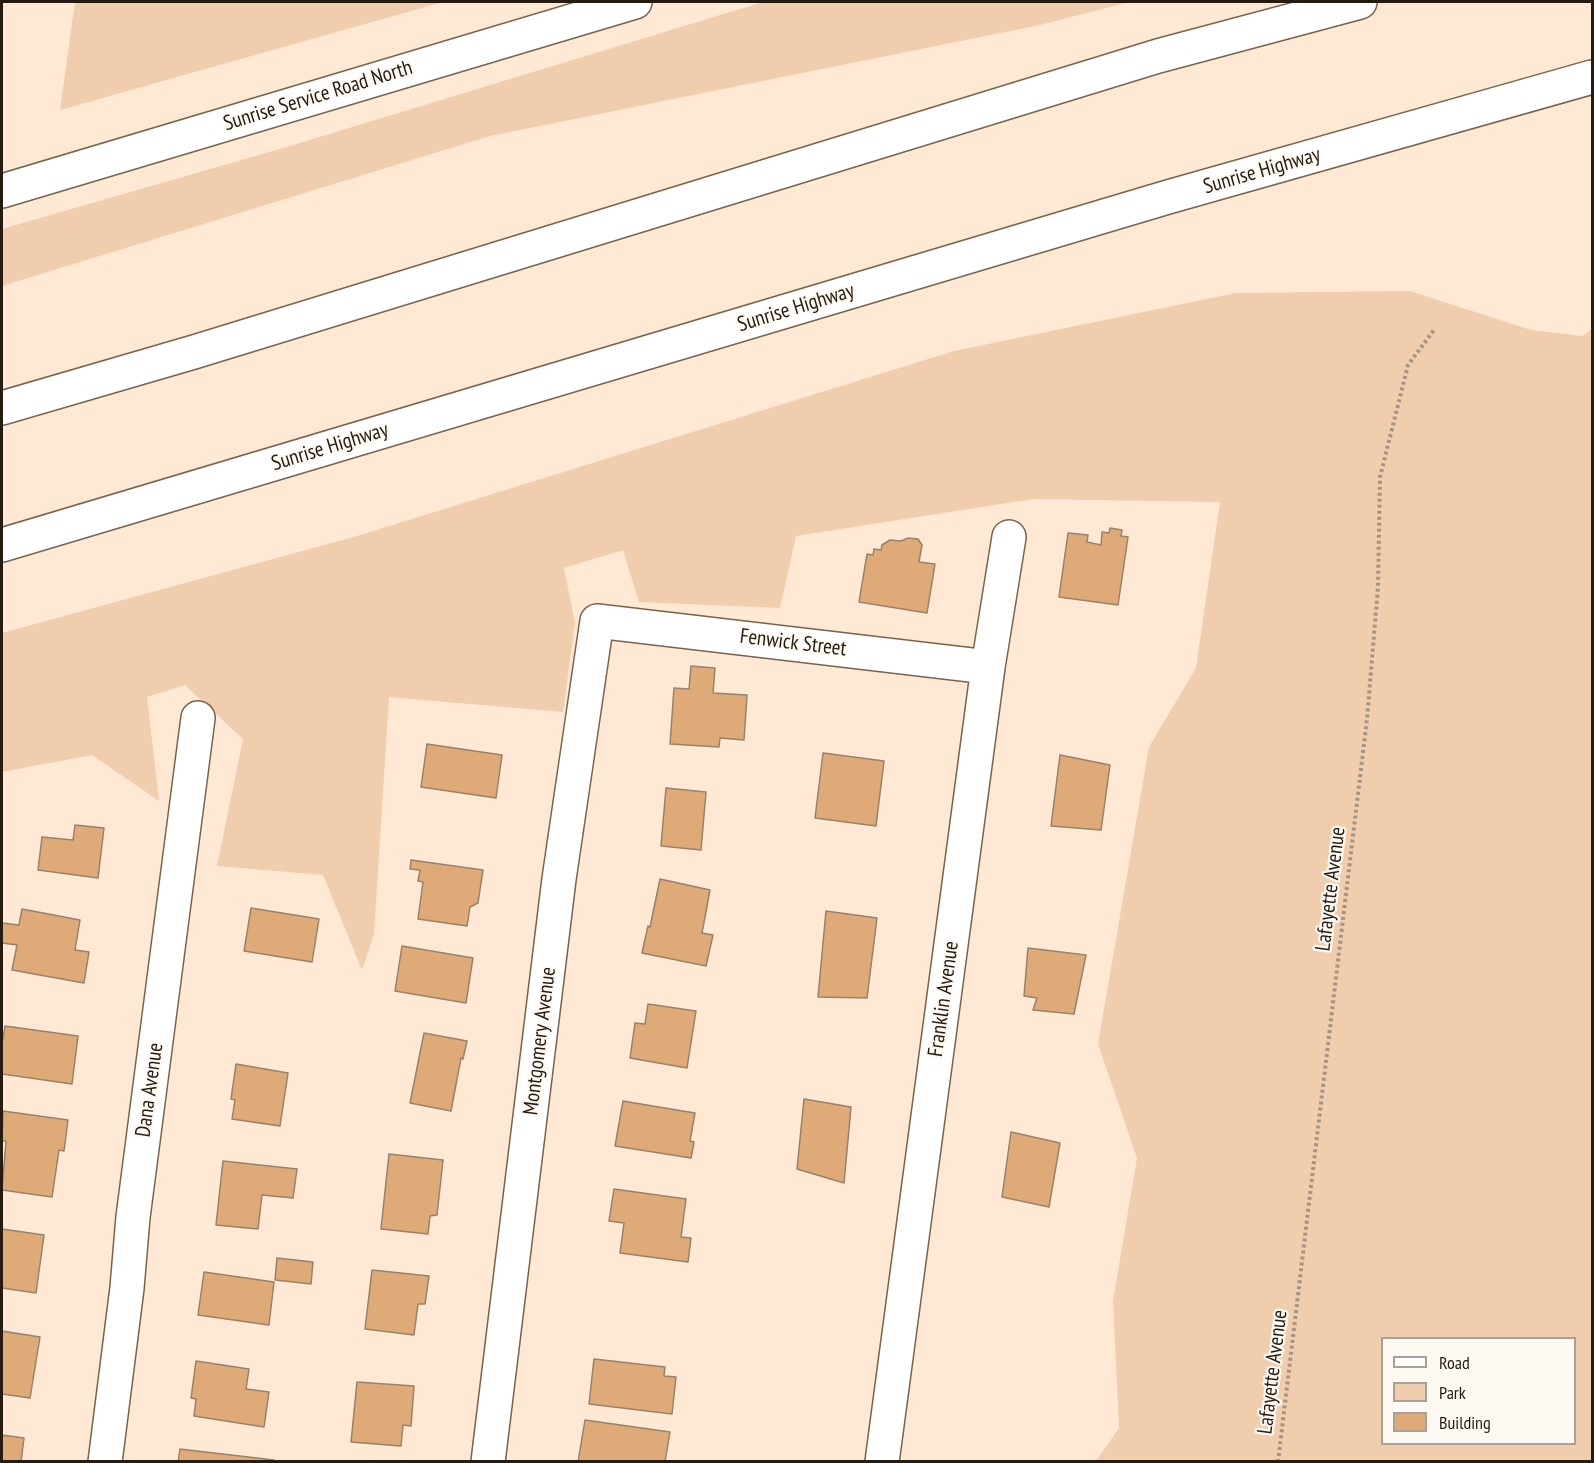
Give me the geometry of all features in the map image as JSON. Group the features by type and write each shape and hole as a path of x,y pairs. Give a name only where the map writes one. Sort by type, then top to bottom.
{"main road":[{"name":"Sunrise Service Road North","path":"2,191 635,2"},
{"path":"2,408 194,352 1158,56 1360,2"},
{"name":"Sunrise Highway","path":"2,545 1168,197 1593,77"},
{"name":"Franklin Avenue","path":"882,1461 988,667 1009,537"},
{"name":"Fenwick Street","path":"597,621 988,667"},
{"name":"Montgomery Avenue","path":"488,1461 559,879 597,621"},
{"name":"Dana Avenue","path":"105,1461 128,1288 133,1217 198,718"}],"path":[{"name":"Lafayette Avenue","path":"1278,1461 1367,719 1378,587 1380,477 1408,365 1434,330"}],"green space":[{"path":"75,2 443,2 60,110"},
{"path":"763,2 1129,2 1040,25 490,136 2,286 2,229 290,146"},
{"path":"1410,291 1531,330 1583,336 1592,329 1592,1461 1096,1461 1119,1428 1113,1301 1137,1158 1098,1044 1149,747 1196,668 1220,502 1033,499 796,536 780,608 639,602 623,550 564,568 575,623 563,712 389,697 374,934 362,970 323,875 217,866 243,739 185,685 147,697 159,801 92,755 2,772 2,633 357,536 954,351 1236,293"}],"building":[{"path":"1110,528 1122,530 1121,536 1128,537 1118,605 1059,597 1068,533 1088,535 1087,542 1101,545 1102,532 1109,533"},
{"path":"908,538 918,539 922,545 919,562 935,564 927,613 859,602 867,554 873,555 874,549 881,550 882,545 890,540 901,541"},
{"path":"691,666 715,668 713,693 747,695 744,740 720,738 719,747 670,744 674,688 689,689"},
{"path":"427,744 502,755 496,798 421,787"},
{"path":"823,753 884,761 876,826 815,818"},
{"path":"1060,755 1110,765 1101,830 1051,826"},
{"path":"666,788 706,792 701,850 661,846"},
{"path":"75,825 104,828 98,878 38,870 42,837 73,840"},
{"path":"411,860 483,870 478,903 470,907 467,926 418,919 423,882 418,881 420,870 410,869"},
{"path":"660,879 710,890 702,933 713,935 706,966 642,953"},
{"path":"251,908 319,919 312,962 244,951"},
{"path":"22,909 80,920 75,950 89,952 84,983 12,970 17,945 2,943 2,923 19,925"},
{"path":"826,911 877,918 867,998 818,997"},
{"path":"402,946 473,958 466,1003 395,991"},
{"path":"1028,948 1086,955 1074,1014 1033,1010 1037,998 1024,996"},
{"path":"648,1004 696,1011 687,1068 630,1058 635,1023 645,1024"},
{"path":"5,1026 78,1036 72,1084 2,1074 2,1039"},
{"path":"424,1033 467,1041 463,1059 461,1058 451,1111 410,1103"},
{"path":"236,1064 288,1073 280,1126 232,1119 235,1100 231,1099"},
{"path":"804,1099 851,1107 844,1183 797,1169"},
{"path":"623,1101 695,1113 690,1141 694,1142 691,1158 615,1146"},
{"path":"3,1111 68,1120 64,1151 59,1150 52,1197 2,1190 6,1141 2,1141"},
{"path":"1011,1132 1060,1143 1049,1207 1002,1197"},
{"path":"389,1154 443,1160 437,1215 430,1216 428,1234 381,1229"},
{"path":"223,1161 297,1169 293,1198 262,1195 258,1229 216,1225"},
{"path":"614,1189 686,1199 681,1237 691,1238 688,1262 620,1253 624,1223 609,1221"},
{"path":"2,1229 44,1235 36,1293 2,1288"},
{"path":"277,1258 313,1262 311,1284 275,1280"},
{"path":"372,1270 429,1276 425,1304 418,1304 414,1335 365,1329"},
{"path":"204,1272 274,1282 269,1325 198,1315"},
{"path":"2,1331 40,1337 30,1398 2,1394"},
{"path":"594,1359 665,1367 664,1376 676,1377 672,1414 589,1404"},
{"path":"196,1361 249,1369 246,1389 269,1392 264,1427 194,1416 196,1399 191,1398"},
{"path":"357,1382 414,1386 411,1426 403,1425 401,1446 351,1442"},
{"path":"585,1420 670,1432 665,1462 578,1462"},
{"path":"2,1435 24,1438 21,1462 2,1462"},
{"path":"180,1449 274,1460 274,1462 178,1462"}]}
